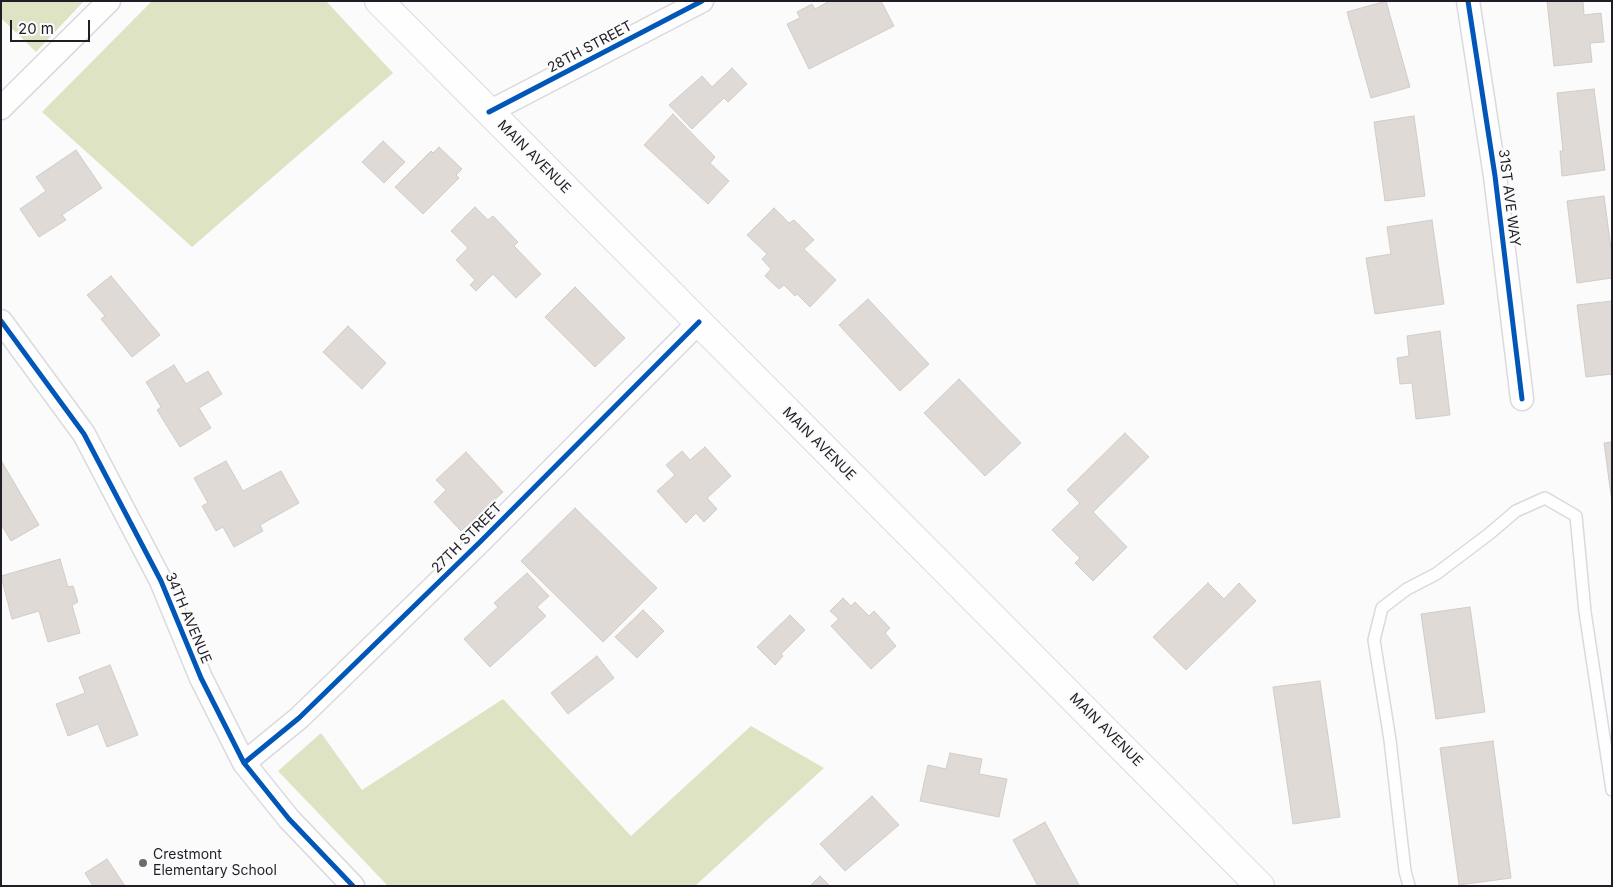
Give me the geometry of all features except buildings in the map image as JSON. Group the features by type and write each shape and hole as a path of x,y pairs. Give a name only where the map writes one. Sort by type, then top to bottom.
{"main road":[{"name":"MAIN AVENUE","path":"379,1 1260,886"}],"street":[{"path":"1,108 109,1"},
{"name":"28TH STREET","path":"489,112 702,1"},
{"name":"31ST AVE WAY","path":"1468,1 1495,176 1522,399"},
{"name":"34TH AVENUE","path":"1,321 84,434 161,582 201,678 244,763 289,819 353,886"},
{"name":"27TH STREET","path":"244,763 299,718 480,542 699,322"}],"lane":[{"path":"1409,886 1405,871 1390,740 1374,640 1382,608 1407,589 1436,574 1516,511 1545,498 1576,516 1585,612 1612,790"}],"green space":[{"path":"1,1 84,1 36,52 1,18"},
{"path":"152,1 326,1 393,73 192,247 42,112"},
{"path":"503,699 631,836 751,726 824,768 695,886 388,886 278,771 321,733 362,790"}],"cycle path":[{"path":"489,112 702,1"},
{"path":"1468,1 1495,176 1522,399"},
{"path":"1,321 84,434 161,581 201,678 244,763 289,819 353,886"},
{"path":"244,763 299,718 480,542 699,322"}],"place":[{"name":"Crestmont Elementary School","path":"143,863"}]}
